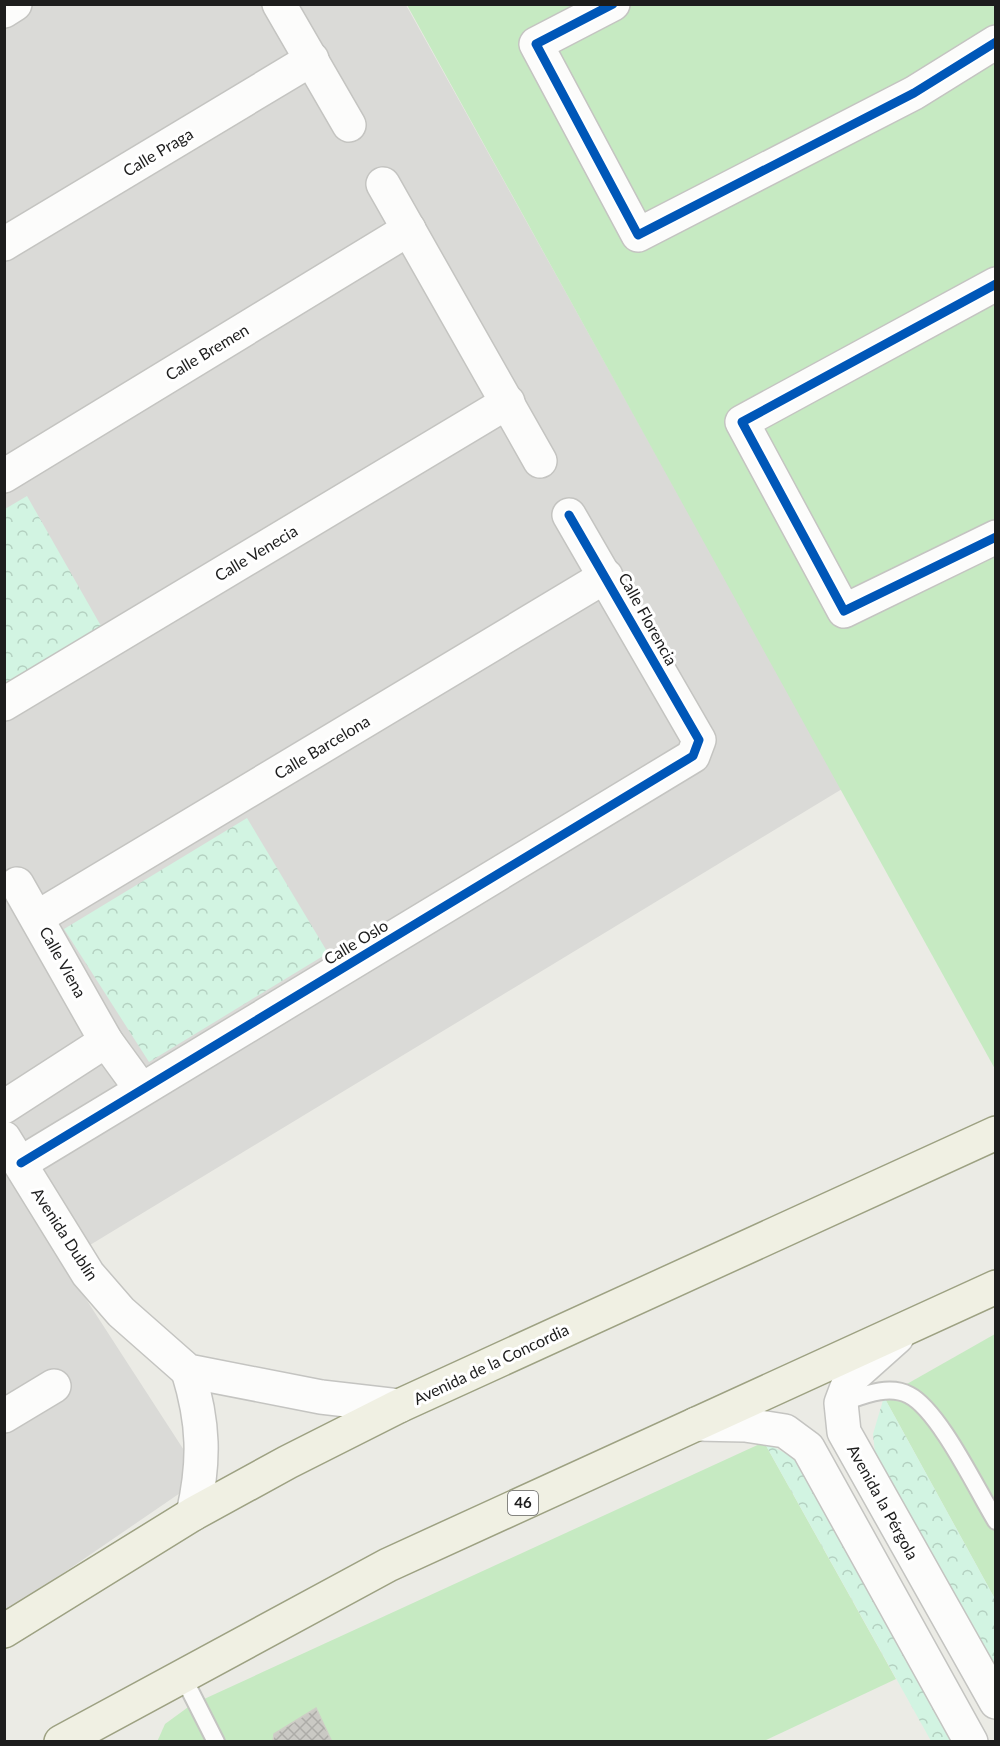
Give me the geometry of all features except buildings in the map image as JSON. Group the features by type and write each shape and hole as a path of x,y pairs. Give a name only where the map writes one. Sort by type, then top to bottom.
{"main road":[{"name":"Avenida de la Concordia","path":"4,1631 193,1514 288,1462 399,1406 996,1133"},
{"name":"46","path":"61,1742 129,1703 388,1565 923,1318 996,1287"}],"street":[{"path":"4,11 15,4"},
{"path":"279,4 349,125"},
{"path":"613,4 536,44 638,235 914,93 996,42"},
{"name":"Calle Praga","path":"4,244 312,59"},
{"path":"383,184 540,461"},
{"name":"Calle Bremen","path":"4,476 409,229"},
{"path":"996,285 742,422 844,611 996,537"},
{"name":"Calle Venecia","path":"4,704 508,402"},
{"name":"Calle Florencia","path":"569,515 699,740"},
{"name":"Calle Barcelona","path":"38,917 606,576"},
{"name":"Calle Oslo","path":"13,1150 141,1089 693,756 699,740"},
{"name":"Calle Viena","path":"17,884 38,917 106,1041 141,1089"},
{"path":"4,1107 106,1041"},
{"name":"Avenida Dublín","path":"13,1150 88,1274 121,1312 188,1371"},
{"path":"841,1403 850,1379 879,1351 923,1318"},
{"path":"193,1514 201,1479 203,1442 198,1406 188,1371 321,1397 399,1406"},
{"path":"4,1416 54,1386"},
{"name":"Avenida la Pérgola","path":"841,1403 844,1432 996,1702"},
{"path":"696,1424 744,1425 785,1431 808,1448 971,1742"},
{"path":"102,1742 129,1703"}],"lane":[{"path":"841,1403 880,1390 908,1394 932,1413 996,1521"},
{"path":"182,1675 216,1742"}],"shaded area":[{"path":"5,5 406,5 842,789 62,1262 202,1478 5,1613"}],"green space":[{"path":"407,5 995,5 995,1069"},
{"path":"27,496 101,626 5,684 5,509"},
{"path":"247,818 328,953 149,1062 64,929"},
{"path":"995,1334 995,1599 884,1397"},
{"path":"884,1397 995,1599 995,1683 877,1471 873,1434"},
{"path":"764,1442 896,1679 764,1741 157,1742 165,1724 191,1705"},
{"path":"764,1442 817,1470 964,1741 931,1741"}],"cycle path":[{"path":"613,4 536,44 638,235 914,93 996,42"},
{"path":"996,284 742,422 844,611 996,537"},
{"path":"21,1163 693,756 699,740 569,515"}]}
